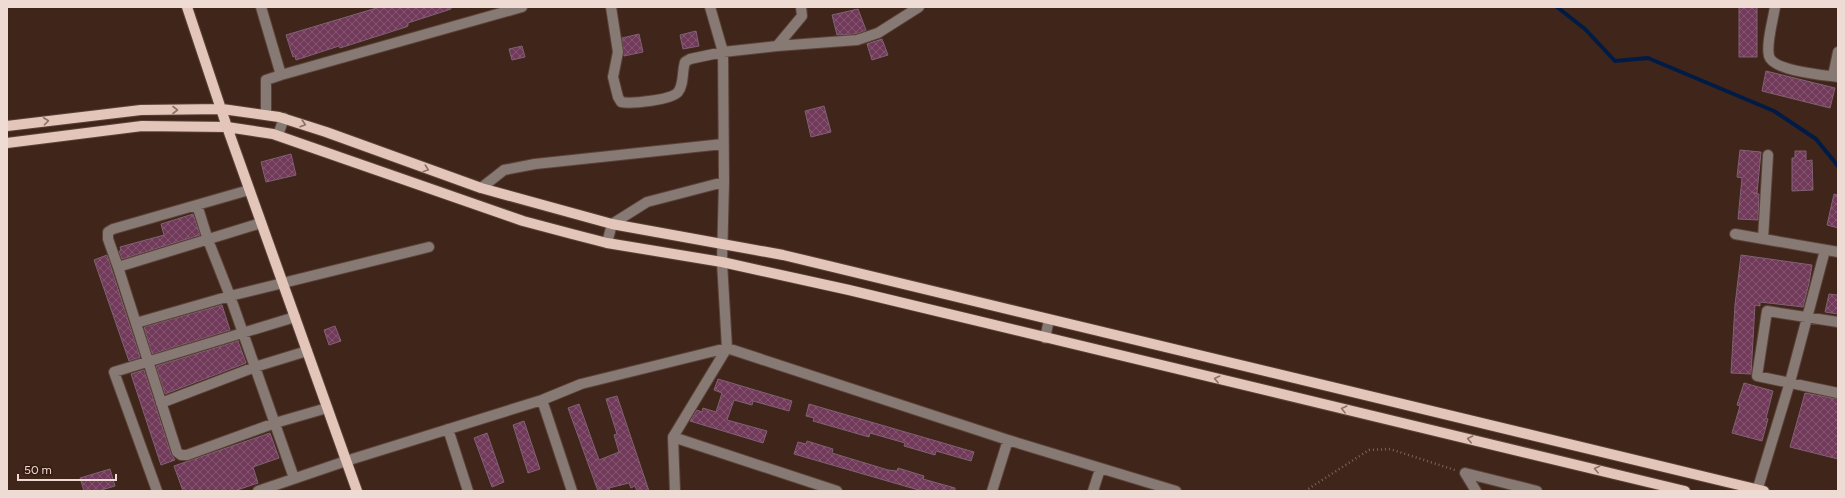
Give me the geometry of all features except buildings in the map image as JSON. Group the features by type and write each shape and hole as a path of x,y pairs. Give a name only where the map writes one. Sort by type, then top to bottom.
{"main road":[{"path":"187,7 227,127 356,491"},
{"path":"7,126 141,110 222,110 284,118 481,188 612,224 783,255 1760,490"},
{"path":"7,143 142,126 227,127 278,135 523,221 607,243 722,262 1685,491"}],"street":[{"path":"261,7 281,75"},
{"path":"266,115 266,80 504,9 522,7"},
{"path":"611,7 618,52 613,77 618,98 621,102 629,103 670,97 677,94 680,88 686,62 690,59 723,52 857,40 878,33 919,7"},
{"path":"675,491 673,437 727,348 722,262 724,182 723,52 710,7"},
{"path":"777,46 802,16 801,7"},
{"path":"1775,7 1769,45 1769,55 1771,61 1781,67 1836,77 1838,52"},
{"path":"278,135 284,118"},
{"path":"481,188 504,170 535,164 723,144"},
{"path":"1763,239 1768,155"},
{"path":"607,243 612,224 647,202 724,182"},
{"path":"249,190 113,229 108,232 108,239 177,452 181,456 275,423 327,408"},
{"path":"197,205 208,240 230,296 294,478"},
{"path":"118,267 261,223"},
{"path":"1735,234 1838,252"},
{"path":"136,323 230,296 429,247"},
{"path":"1760,490 1825,250"},
{"path":"1838,322 1767,311 1757,376 1838,393"},
{"path":"157,491 114,372 295,317"},
{"path":"1046,338 1050,320"},
{"path":"258,491 346,461 542,400 581,384 727,348 1008,440 1176,491"},
{"path":"161,403 255,368 307,351"},
{"path":"542,400 572,491"},
{"path":"448,429 468,491"},
{"path":"673,437 837,491"},
{"path":"992,491 1008,440"},
{"path":"1093,491 1100,469"},
{"path":"1466,473 1473,490"},
{"path":"1466,473 1537,491"}],"path":[{"path":"1305,491 1369,450 1390,449 1466,473"}],"waterway":[{"path":"1557,7 1585,29 1615,61 1648,58 1774,111 1816,139 1838,166"}]}
